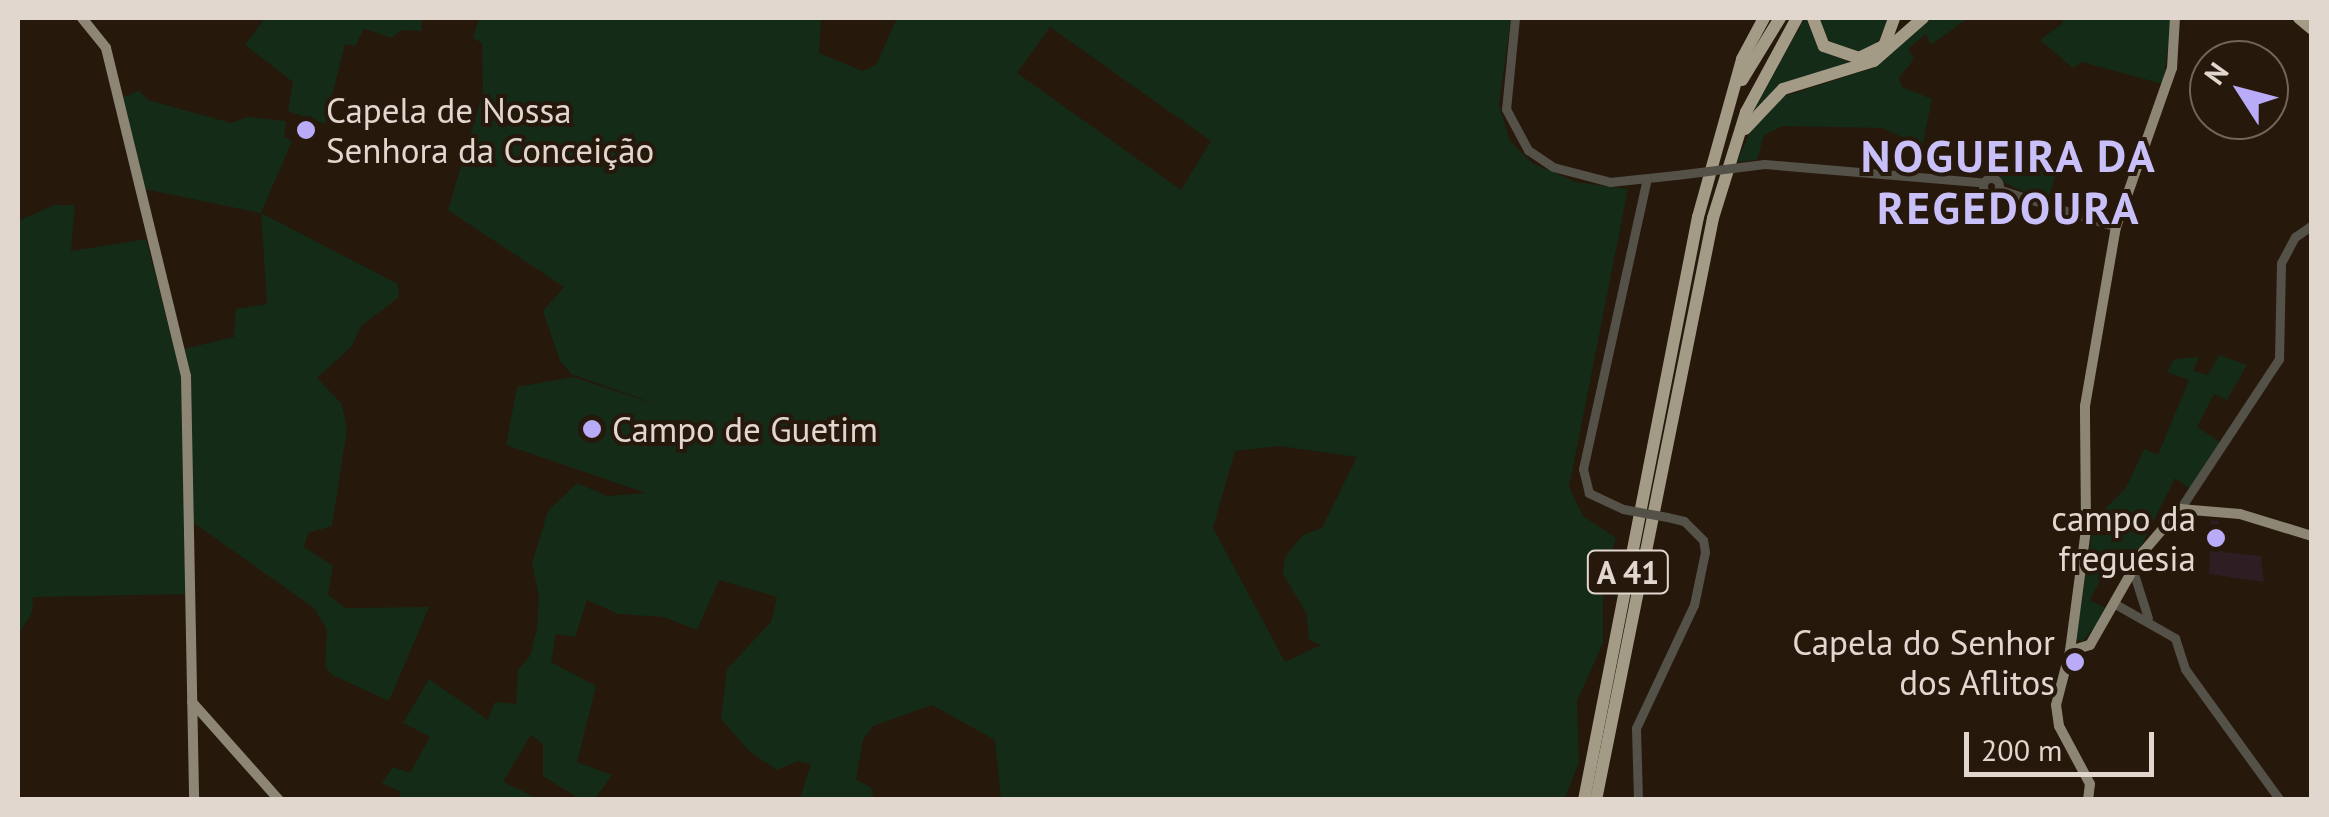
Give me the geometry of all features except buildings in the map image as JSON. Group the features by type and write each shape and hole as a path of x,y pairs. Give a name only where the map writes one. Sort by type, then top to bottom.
{"highway":[{"path":"1738,86 1742,59 1764,18"},
{"name":"A 41","path":"1584,800 1694,234 1738,86 1780,18"},
{"name":"A 41","path":"1596,800 1686,342 1734,146 1764,72 1797,18"},
{"path":"1814,18 1824,46 1860,58 1884,46 1894,18"},
{"path":"1734,146 1783,89 1874,61 1923,18"},
{"path":"2299,18 2312,29"}],"main road":[{"path":"82,18 106,48 190,410 194,800"},
{"path":"2088,800 2090,784 2056,704 2070,651 2086,529 2084,406 2116,227 2172,68 2175,18"},
{"path":"2070,651 2090,645 2131,588 2133,571 2180,509 2240,514 2312,536"},
{"path":"191,702 279,799"}],"street":[{"path":"1516,18 1506,91 1520,142 1544,163 1610,182 1764,164 1984,180 1997,193 2116,227"},
{"path":"1638,800 1636,728 1694,606 1705,552 1700,536 1668,516 1623,508 1589,493 1583,469 1647,179"},
{"path":"2180,509 2280,359 2281,263 2295,237 2312,226"},
{"path":"2131,588 2137,608"},
{"path":"2117,604 2137,608 2175,638 2185,670 2248,749 2280,800"}],"shaded area":[{"path":"2211,520 2219,521 2223,552 2261,556 2264,582 2209,574"}],"green space":[{"path":"265,18 423,18 421,31 400,30 392,38 364,29 355,46 345,44 325,124 288,111 293,82 245,45"},
{"path":"479,18 821,18 819,53 862,71 876,65 897,18 1511,18 1499,105 1510,141 1532,163 1576,182 1628,189 1569,487 1583,516 1616,538 1603,579 1603,643 1577,701 1579,761 1565,799 1001,799 995,740 932,705 873,726 863,740 856,779 871,788 874,799 800,799 811,764 798,761 777,770 750,752 721,719 727,669 771,622 777,597 719,580 697,630 664,617 618,614 587,600 575,637 556,634 551,662 596,686 577,762 612,775 595,799 580,799 543,776 543,744 531,735 503,782 539,799 399,799 401,792 382,783 393,767 410,773 430,737 403,723 429,679 488,720 495,702 516,704 518,670 530,656 537,628 539,596 532,563 548,511 577,483 607,496 646,493 506,445 517,387 573,377 671,409 571,374 560,361 543,311 564,287 448,210 483,92 482,43 473,38","holes":["1050,27 1211,141 1181,190 1017,73","1279,446 1357,457 1322,528 1303,535 1285,557 1283,574 1307,614 1309,640 1321,645 1285,662 1213,528 1235,451"]},
{"path":"1805,18 1821,50 1849,62 1765,99 1752,113"},
{"path":"1817,18 1888,18 1877,45 1864,53 1832,48"},
{"path":"1928,18 1968,18 1931,45 1926,34 1908,49 1914,59 1899,78 1902,87 1932,99 1922,147 1883,128 1783,126 1764,135 1757,160 1737,162 1756,119 1779,98 1876,67"},
{"path":"2059,18 2172,18 2163,84 2082,62 2073,68 2040,40 2063,23"},
{"path":"139,91 148,100 231,123 247,117 286,121 284,137 292,141 261,213 144,189 121,98"},
{"path":"1987,160 2058,165 2047,203 1998,179"},
{"path":"54,205 75,205 71,251 146,239 175,351 234,337 236,309 267,304 261,213 398,284 399,297 361,326 352,346 317,378 342,404 347,429 332,526 308,533 304,547 333,566 328,595 345,608 429,607 389,701 332,675 325,667 327,629 314,608 188,519 185,594 33,597 32,613 18,634 18,221"},
{"path":"2219,355 2247,365 2227,400 2214,394 2197,427 2220,442 2191,489 2175,478 2127,575 2107,566 2090,600 2109,610 2082,642 2076,639 2094,520 2126,488 2144,449 2158,455 2189,380 2167,372 2174,359 2199,357 2193,371 2208,375"}],"place":[{"name":"Capela de Nossa Senhora da Conceição","path":"306,130"},
{"name":"Campo de Guetim","path":"592,429"},
{"name":"campo da freguesia","path":"2216,538"},
{"name":"Capela do Senhor dos Aflitos","path":"2075,662"}],"district":[{"name":"NOGUEIRA DA REGEDOURA","path":"2009,182"}]}
